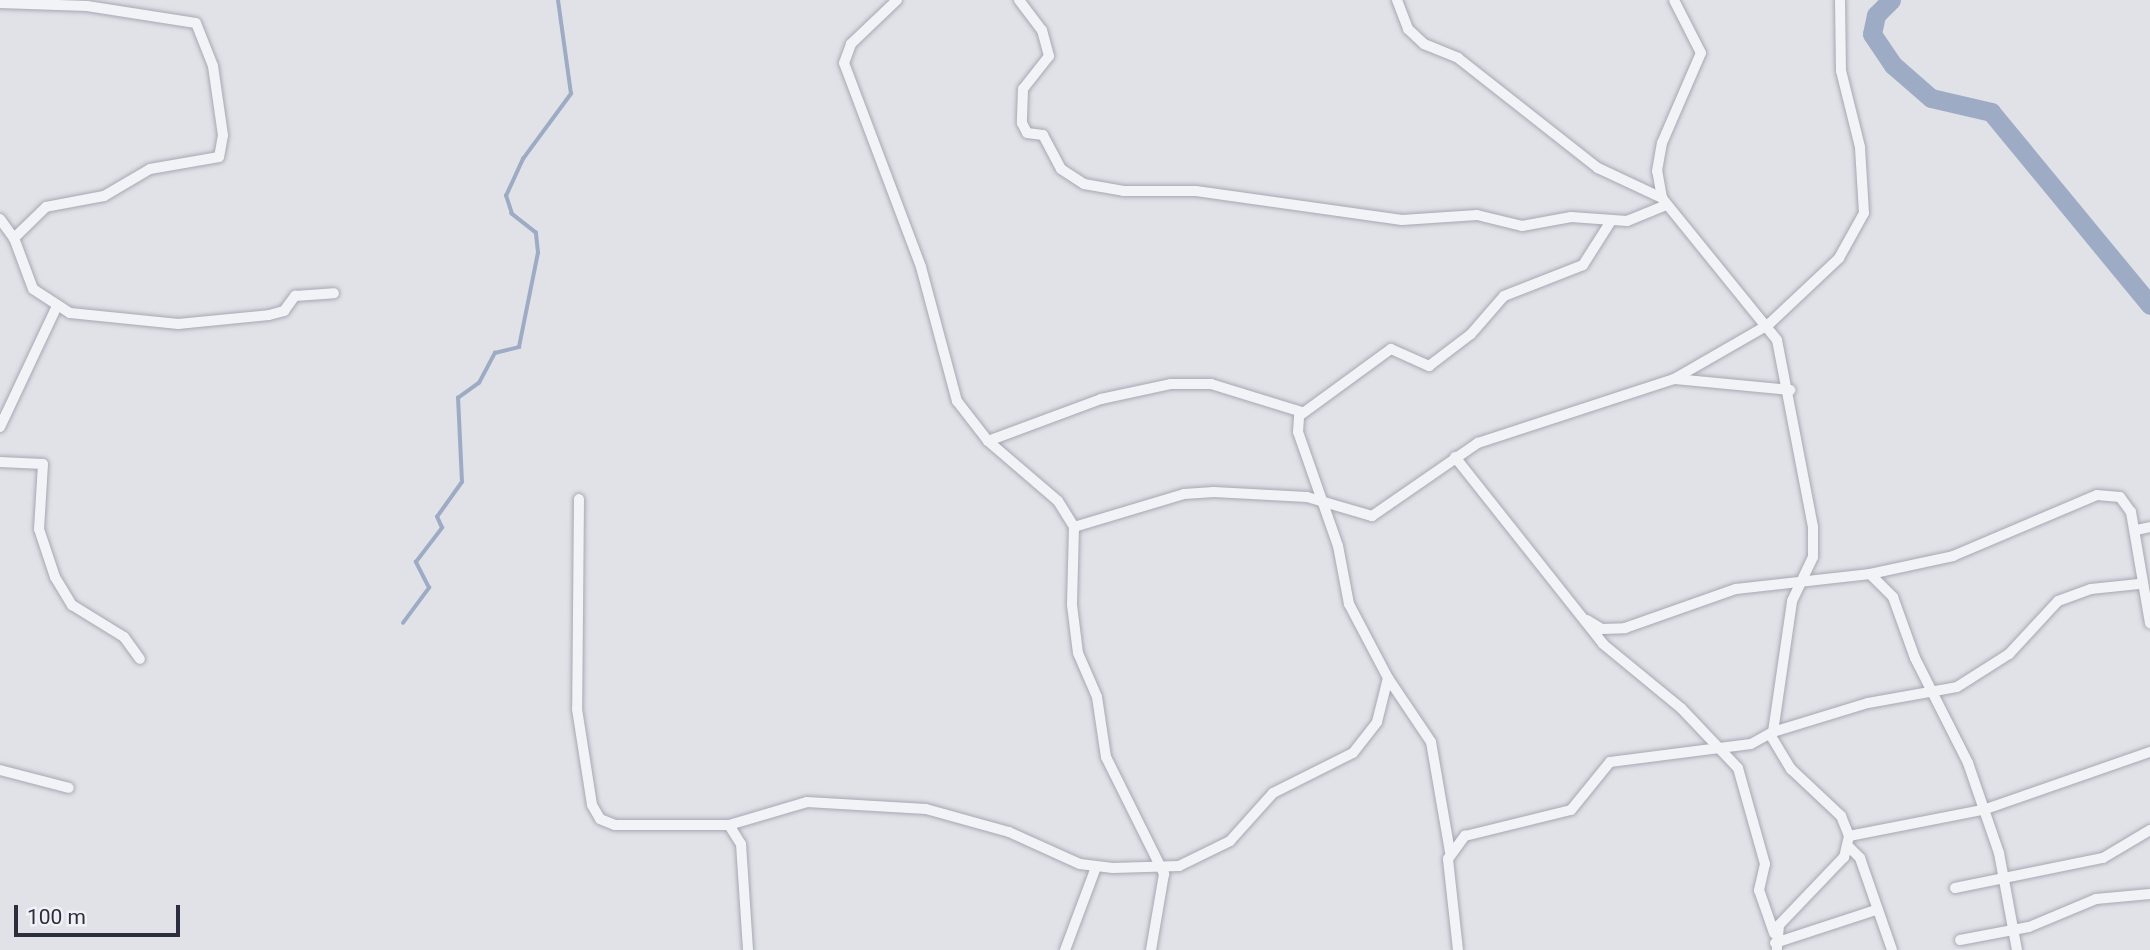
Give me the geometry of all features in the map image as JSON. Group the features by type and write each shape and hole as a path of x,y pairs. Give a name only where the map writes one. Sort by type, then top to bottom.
{"street":[{"path":"897,0 856,38 844,63 921,267 948,381 988,441 1058,501 1074,527 1072,606 1079,653 1094,685 1107,757 1163,869 1151,950"},
{"path":"1019,0 1042,30 1049,56 1023,89 1022,123 1027,133 1043,135 1061,169 1084,184 1123,191 1196,191 1402,220 1465,214 1522,226 1571,217 1611,221 1641,219 1664,201"},
{"path":"1397,0 1408,29 1424,44 1458,58 1598,169 1664,201 1768,325 1790,390 1815,544 1804,580 1792,601 1772,734 1791,769 1841,816 1849,836 1849,847 1775,942"},
{"path":"1664,201 1657,171 1662,143 1701,53 1674,0"},
{"path":"1074,527 1184,494 1321,500 1372,516 1455,457 1506,431 1674,379 1768,325 1839,258 1864,213 1860,147 1841,71 1840,0"},
{"path":"0,3 87,6 196,23 213,66 223,135 219,157 150,169 104,196 47,207 14,238"},
{"path":"0,219 14,238 26,280 56,309 178,324 284,312 295,296 334,293"},
{"path":"1458,950 1450,852 1431,742 1388,678 1349,604 1321,500 1298,432 1302,412 1391,349 1429,366 1471,334 1504,296 1583,265 1611,221"},
{"path":"0,427 56,309"},
{"path":"1674,379 1790,390"},
{"path":"988,441 1101,399 1171,384 1211,384 1302,412"},
{"path":"1455,457 1634,675 1681,708 1742,777 1765,864 1759,890 1775,942"},
{"path":"0,462 43,464 39,529 55,577 72,605 130,642 140,659"},
{"path":"1587,620 1602,629 1625,628 1736,589 1870,574 1953,556 2097,495 2120,497 2136,530 2139,584 2150,623"},
{"path":"579,499 577,709 592,805 600,819 615,825 729,825 807,802 926,809 1096,867 1163,869 1230,841 1281,787 1353,753 1377,722 1388,678"},
{"path":"2136,530 2150,527"},
{"path":"1870,574 1893,597 1986,809 2004,880 2010,932 2017,950"},
{"path":"1450,852 1465,836 1571,810 1610,762 1719,748 1868,703 1934,694 1973,679 2009,654 2058,601 2091,589 2139,584"},
{"path":"1849,836 1986,809 2150,752"},
{"path":"0,769 69,788"},
{"path":"729,825 741,844 748,950"},
{"path":"1955,888 2103,858 2150,830"},
{"path":"1849,847 1860,858 1892,950"},
{"path":"1065,950 1096,867"},
{"path":"1960,940 2010,932 2096,899 2150,894"},
{"path":"1775,942 1877,910"}],"waterway":[{"path":"403,623 429,588 416,562 442,528 437,517 462,482 458,398 479,383 495,353 519,347 538,253 536,233 512,214 506,196 523,159 571,94 558,0"},
{"path":"1891,0 1876,15 1872,34 1893,65 1931,98 1991,112 2150,305"}]}
